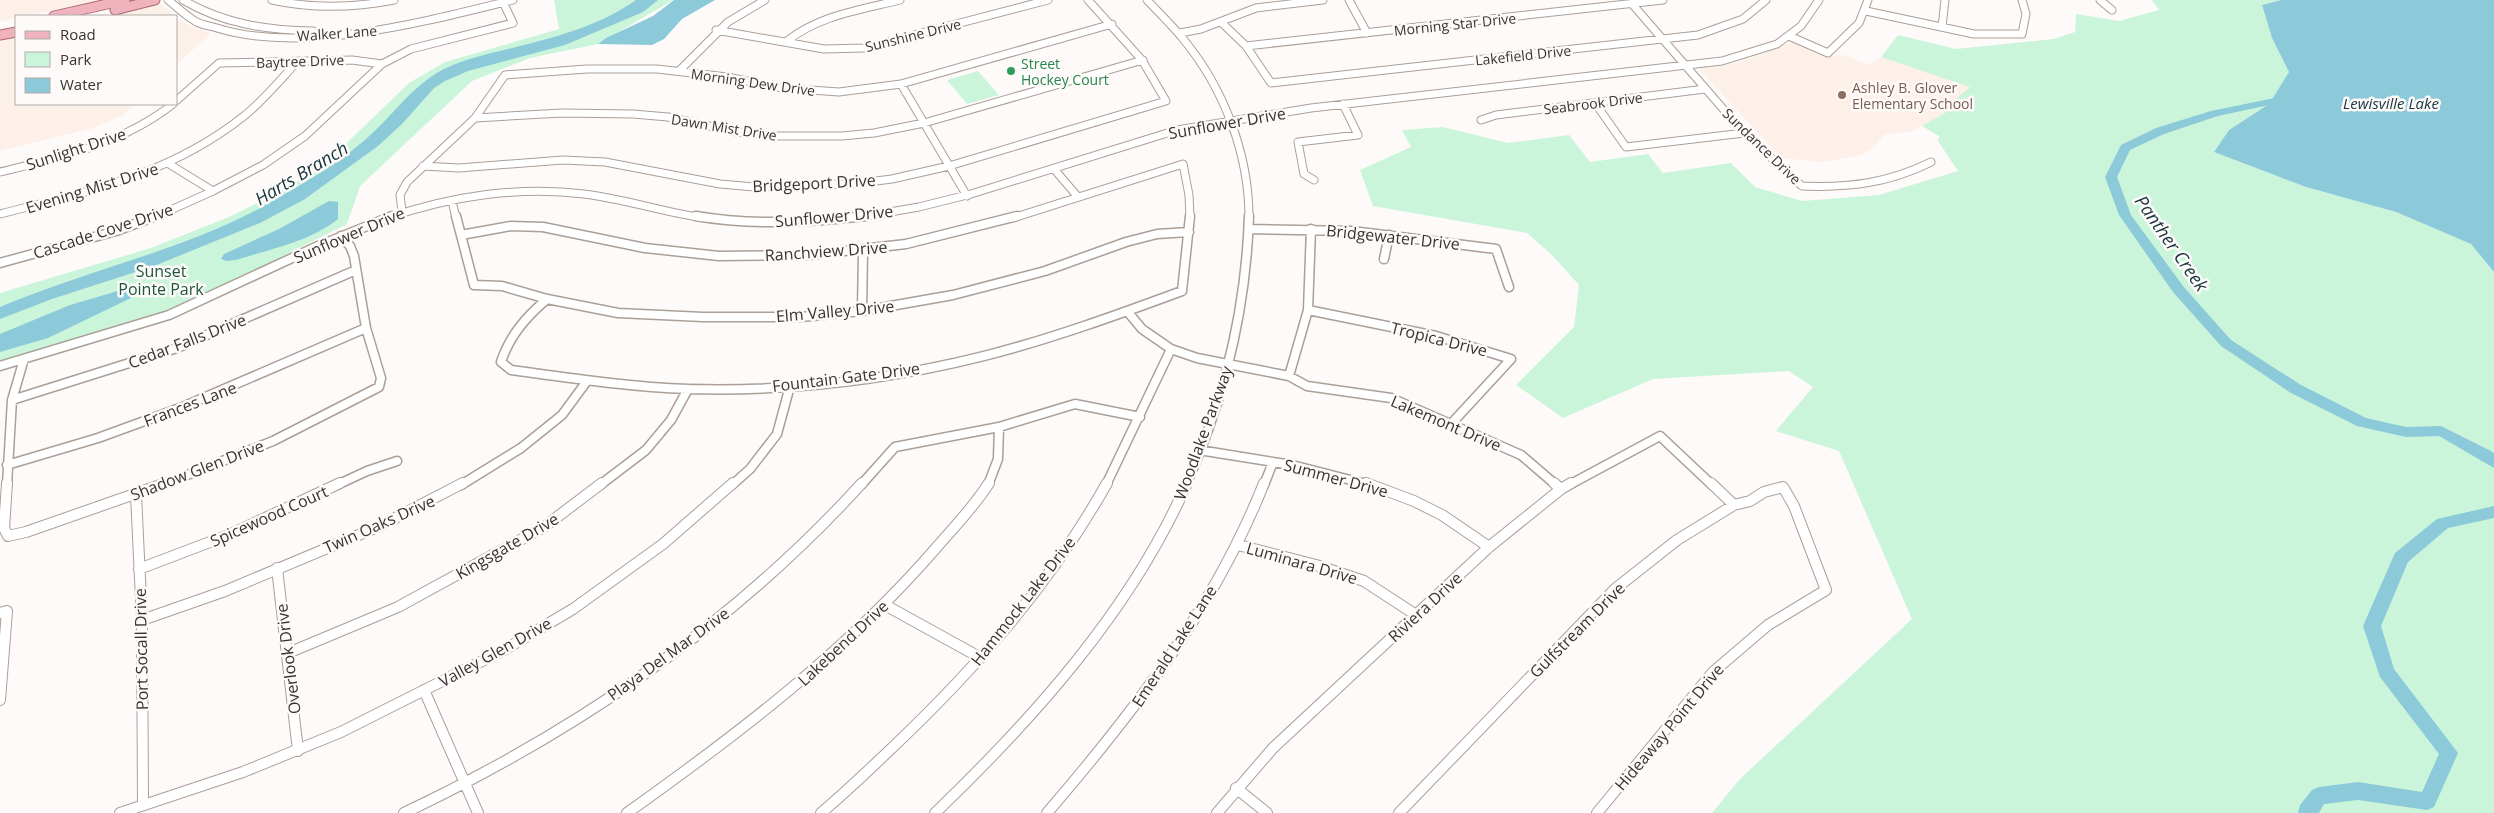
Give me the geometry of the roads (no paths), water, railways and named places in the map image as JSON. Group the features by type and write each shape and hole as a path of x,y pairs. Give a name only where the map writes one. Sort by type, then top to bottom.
{"main road":[{"path":"58,15 125,0"},
{"path":"93,15 155,0"},
{"path":"0,27 10,30"}],"street":[{"name":"Walker Lane","path":"168,0 173,7 192,20 210,27 242,34 299,37 372,32 513,0"},
{"name":"Walker Lane","path":"183,0 202,12 233,24 270,29 312,31 383,24 490,0"},
{"path":"272,0 291,5 331,7 375,4 394,0"},
{"path":"680,71 716,30 733,16 764,0"},
{"path":"787,41 797,31 811,24 900,0"},
{"name":"Sunshine Drive","path":"716,30 824,49 864,48 1048,0"},
{"path":"1088,0 1143,60"},
{"name":"Woodlake Parkway","path":"935,813 994,755 1056,686 1099,628 1139,568 1176,505 1199,450 1218,400 1240,319 1246,288 1250,229 1249,189 1241,149 1217,89 1201,62 1180,33 1147,0"},
{"path":"1180,33 1221,22 1256,8 1322,0"},
{"path":"1349,0 1367,33"},
{"name":"Morning Star Drive","path":"1246,46 1633,5 1663,0"},
{"name":"Lakefield Drive","path":"1246,46 1271,84 1698,35 1741,22 1759,9 1766,0"},
{"name":"Sunflower Drive","path":"0,366 175,313 340,236 402,212 452,201 515,192 560,192 600,197 692,218 760,223 829,220 895,211 967,196 1177,130 1343,104 1722,61 1776,44 1801,26 1819,0"},
{"path":"1788,36 1828,53 1848,37 1866,10 1868,0"},
{"path":"1942,27 1945,0"},
{"path":"1866,10 1974,34 2022,34 2026,14 2022,0"},
{"path":"2100,0 2112,10"},
{"path":"502,1 513,23"},
{"name":"Sundance Drive","path":"1633,5 1744,133 1802,186 1846,188 1876,185 1909,174 1932,162"},
{"path":"1221,22 1246,46"},
{"name":"Cascade Cove Drive","path":"0,263 116,230 165,213 213,191 263,165 305,136 382,64 411,49 513,23"},
{"name":"Morning Dew Drive","path":"504,75 604,68 680,71 812,92 839,92 901,84 1112,24"},
{"name":"Baytree Drive","path":"178,99 219,63 352,60 382,64"},
{"name":"Bridgeport Drive","path":"423,166 459,168 563,160 605,162 720,184 755,187 852,184 892,179 949,166 1166,101 1158,82 1143,60"},
{"name":"Dawn Mist Drive","path":"475,118 562,112 633,114 706,124 736,132 808,138 874,133 924,123 1143,60"},
{"name":"Evening Mist Drive","path":"0,214 110,186 169,164 246,116 297,62"},
{"path":"402,212 400,195 407,182 475,118 504,75"},
{"path":"901,84 967,196"},
{"name":"Seabrook Drive","path":"1481,120 1496,114 1705,89"},
{"path":"1594,103 1626,147 1744,133"},
{"path":"1314,180 1304,174 1298,142 1358,135 1343,104"},
{"name":"Sunlight Drive","path":"0,172 70,155 107,142 159,116 172,105"},
{"path":"169,164 213,191"},
{"name":"Ranchview Drive","path":"461,235 511,226 543,227 645,248 719,256 809,255 863,250 947,236 996,223 1183,164 1188,178 1189,232"},
{"path":"1054,169 1078,197"},
{"path":"452,201 461,235"},
{"name":"Bridgewater Drive","path":"1250,229 1311,229 1389,235 1496,249 1509,287"},
{"path":"1289,376 1308,310 1311,229"},
{"name":"Fountain Gate Drive","path":"547,299 523,320 504,350 502,362 511,370 587,381 688,389 790,386 895,374 983,356 1086,326 1182,291 1189,232"},
{"name":"Elm Valley Drive","path":"461,235 474,285 502,286 547,299 618,313 703,318 801,316 862,311 972,290 1045,271 1126,242 1158,234 1189,232"},
{"path":"1384,259 1389,235"},
{"path":"340,236 350,246 366,328"},
{"path":"862,311 863,250"},
{"name":"Cedar Falls Drive","path":"12,400 177,348 331,279 356,270"},
{"name":"Tropica Drive","path":"1308,310 1427,333 1472,345 1511,359 1489,387 1471,402 1451,424"},
{"name":"Lakemont Drive","path":"1127,311 1142,329 1171,349 1197,358 1289,376 1307,386 1391,398 1521,455 1562,489"},
{"name":"Shadow Glen Drive","path":"7,465 4,528 8,536 136,495 193,474 273,441 378,387 381,378 366,328"},
{"name":"Frances Lane","path":"7,465 98,438 180,408 258,377 366,328"},
{"name":"Hammock Lake Drive","path":"821,813 907,734 981,658 1031,598 1080,530 1118,465 1159,367 1171,349"},
{"path":"7,465 12,400 24,359"},
{"name":"Twin Oaks Drive","path":"142,620 225,591 380,526 444,495 521,448 562,415 587,381"},
{"name":"Valley Glen Drive","path":"120,813 243,772 298,751 504,650 573,609 663,544 750,470 777,434 790,386"},
{"name":"Kingsgate Drive","path":"288,652 398,607 544,527 646,450 671,420 688,389"},
{"path":"999,427 1075,404 1140,416"},
{"name":"Playa Del Mar Drive","path":"404,813 465,784 528,748 600,704 692,639 761,584 820,528 895,447 999,427"},
{"name":"Lakebend Drive","path":"627,813 732,739 805,678 885,605 938,546 991,479 1000,456 999,427"},
{"name":"Riviera Drive","path":"1217,813 1236,788 1273,748 1489,547 1562,489 1660,436 1734,505"},
{"name":"Summer Drive","path":"1199,450 1273,462 1338,476 1380,488 1442,515 1489,547"},
{"name":"Spicewood Court","path":"139,569 231,534 367,471 397,461"},
{"name":"Emerald Lake Lane","path":"1048,813 1122,724 1185,635 1238,545 1273,462"},
{"name":"Gulfstream Drive","path":"1399,813 1615,589 1677,540 1734,505 1750,501 1764,492 1783,487"},
{"name":"Hideaway Point Drive","path":"1597,813 1713,672 1768,625 1826,590 1794,506 1783,487"},
{"name":"Port Socall Drive","path":"136,495 142,620 143,804"},
{"name":"Luminara Drive","path":"1238,545 1316,565 1364,581 1416,615"},
{"name":"Overlook Drive","path":"277,568 298,751"},
{"path":"885,605 981,658"},
{"path":"0,700 4,612"},
{"path":"424,690 478,813"},
{"path":"1236,788 1268,813"}],"water":[{"path":"636,0 658,0 643,12 565,45 468,71 445,81 434,88 402,124 378,146 305,199 260,223 154,266 52,299 0,319 0,307 206,233 239,219 271,202 344,157 376,130 422,84 444,69 471,59 578,29 622,9"},
{"path":"674,0 715,0 682,19 664,39 652,45 598,44 606,38 653,16"},
{"name":"Lewisville Lake","path":"2281,0 2494,0 2494,272 2471,244 2396,212 2306,187 2214,152 2229,130 2269,104 2289,72 2272,38 2262,5"},
{"path":"329,201 338,202 338,219 315,234 236,260 227,261 221,259 224,254 279,229"},
{"path":"121,290 131,292 131,298 48,338 0,352 0,334 70,305"}],"waterway":[{"name":"Panther Creek","path":"2289,98 2215,113 2160,131 2125,148 2111,177 2125,215 2178,289 2226,343 2296,389 2362,422 2406,432 2441,431 2486,455 2494,462"},
{"name":"Panther Creek","path":"2309,813 2307,811 2319,796 2358,791 2427,801 2449,753 2386,672 2372,626 2401,558 2443,523 2494,512"}],"place":[{"name":"Street Hockey Court","path":"1011,71"},
{"name":"Ashley B. Glover Elementary School","path":"1842,95"}],"water label":[{"name":"Harts Branch","path":"301,173"}],"park label":[{"name":"Sunset Pointe Park","path":"161,280"}]}
